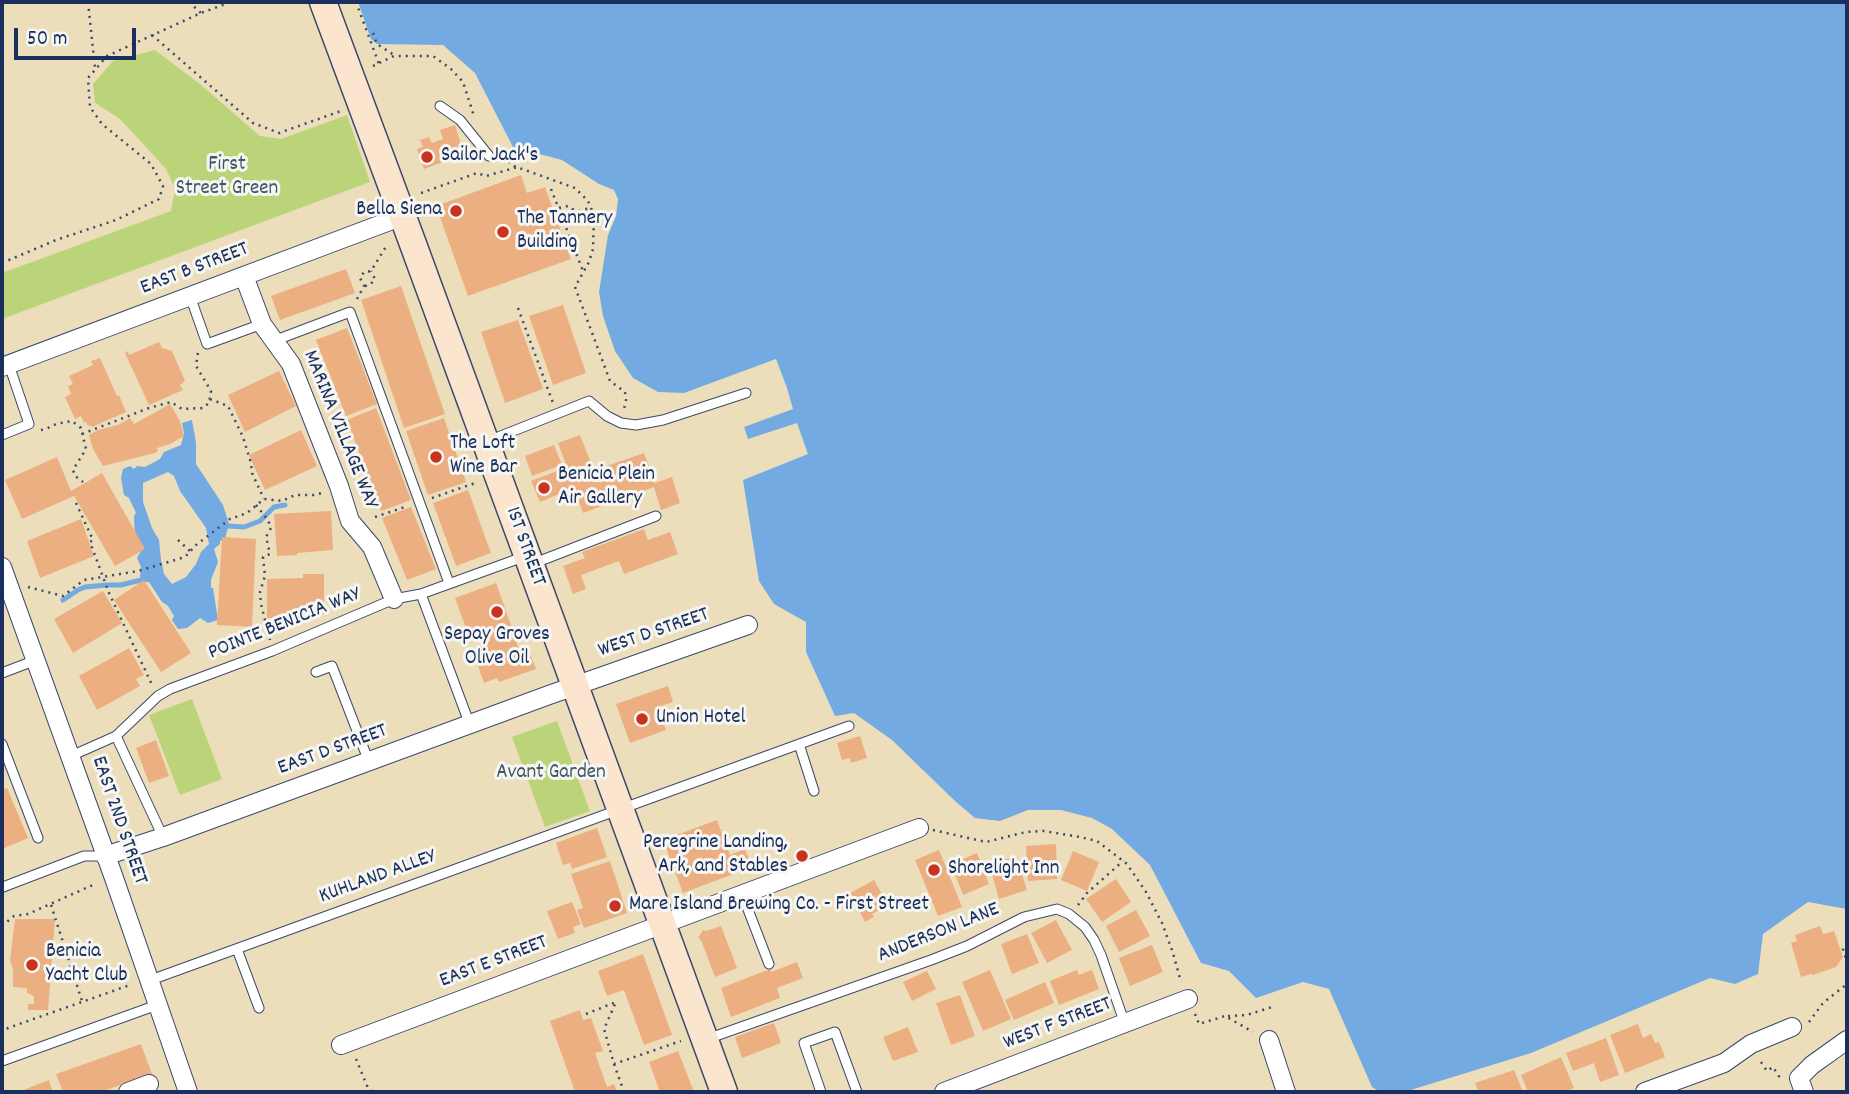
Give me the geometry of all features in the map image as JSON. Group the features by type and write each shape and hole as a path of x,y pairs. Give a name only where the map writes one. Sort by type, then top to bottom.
{"main road":[{"name":"1ST STREET","path":"323,2 663,925 693,1040 724,1092"}],"street":[{"name":"EAST B STREET","path":"5,366 403,216"},
{"name":"MARINA VILLAGE WAY","path":"244,276 262,324 292,364 350,521 372,547 394,599"},
{"name":"EAST 2ND STREET","path":"2,567 188,1092"},
{"name":"WEST D STREET","path":"575,686 748,625"},
{"name":"EAST D STREET","path":"105,856 575,686"},
{"name":"EAST E STREET","path":"345,1043 919,828"},
{"name":"WEST F STREET","path":"944,1092 1188,999"},
{"path":"1645,1092 1724,1063 1751,1044 1792,1027"},
{"path":"1269,1040 1286,1092"},
{"path":"1796,1085 1811,1065 1847,1040"},
{"path":"128,1092 149,1084"}],"lane":[{"path":"440,106 460,120 494,155"},
{"path":"190,296 207,344 262,324"},
{"path":"276,340 350,312 449,583"},
{"path":"2,435 29,424 5,366"},
{"path":"486,442 589,401 607,416 621,423 636,425 663,420 746,393"},
{"name":"POINTE BENICIA WAY","path":"71,756 116,736 158,696 170,689 272,651 394,599 421,594 529,560 656,516"},
{"path":"421,594 470,724"},
{"path":"2,673 36,660"},
{"path":"316,672 332,666 369,762"},
{"name":"KUHLAND ALLEY","path":"148,981 849,726"},
{"path":"116,736 163,837"},
{"path":"2,744 38,838"},
{"path":"799,744 814,792"},
{"path":"3,887 84,856 105,856"},
{"path":"743,894 769,964"},
{"name":"ANDERSON LANE","path":"693,1040 931,960 967,946 1024,917 1057,909 1085,927 1094,940 1125,1024"},
{"path":"237,949 259,1007"},
{"path":"2,1061 157,1005"},
{"path":"821,1092 804,1043 835,1032 857,1092"}],"path":[{"path":"88,2 96,69"},
{"path":"189,2 201,13"},
{"path":"2,263 56,240 116,220 159,200 163,186 151,164 102,124 90,107 88,78 107,55 231,2"},
{"path":"356,2 379,64"},
{"path":"373,33 377,44 394,56"},
{"path":"152,35 253,123 279,133 347,109"},
{"path":"373,66 394,56 433,56 463,82 475,119"},
{"path":"494,155 575,188 588,201 594,215 593,249 575,287 610,381 625,392 621,423"},
{"path":"421,193 477,173 486,176 518,167"},
{"path":"551,189 584,272"},
{"path":"559,208 568,206 579,211 590,208"},
{"path":"371,271 387,245"},
{"path":"363,286 370,285 375,279 371,271"},
{"path":"357,299 363,286 360,278 364,272 371,271"},
{"path":"518,308 557,414"},
{"path":"82,434 171,402 182,408 203,408 209,403 211,391 196,366 198,352"},
{"path":"210,399 228,407 243,437 252,473 264,499"},
{"path":"35,429 46,429 72,421 81,428 86,449 73,470 75,476 83,482"},
{"path":"429,498 478,482"},
{"path":"28,587 64,596 84,580 138,571 185,557 204,538 230,519 247,513 264,499 282,501 295,495 309,495"},
{"path":"76,503 93,540 90,542 108,589 158,696"},
{"path":"375,517 411,505"},
{"path":"256,506 271,528 266,537 270,554 263,557 265,576 260,592 272,651"},
{"path":"177,540 190,551"},
{"path":"919,828 986,842 1026,832 1044,831 1097,841 1123,861 1146,892 1162,923 1180,979 1199,1024 1225,1016 1247,1015 1275,1006"},
{"path":"1076,907 1087,893 1123,861"},
{"path":"2,926 14,916 51,905 95,884"},
{"path":"51,905 82,1001"},
{"path":"1847,943 1843,949 1847,962"},
{"path":"1792,1027 1809,1022 1824,1003 1847,984"},
{"path":"2,1034 8,1028 130,985"},
{"path":"586,1014 616,1002 604,1029 624,1092"},
{"path":"1225,1016 1269,1040"},
{"path":"614,1064 693,1040"},
{"path":"345,1043 368,1088 373,1092"},
{"path":"1762,1062 1767,1071 1773,1067 1796,1085"}],"green space":[{"name":"First Street Green","path":"155,50 200,84 260,136 281,139 347,115 370,182 2,319 2,273 171,211 175,189 166,169 120,119 95,103 93,84 113,61"},
{"path":"192,699 222,779 180,795 149,715"},
{"name":"Avant Garden","path":"557,721 590,811 545,827 512,737"}],"water":[{"path":"358,2 1847,2 1847,909 1808,902 1763,934 1758,974 1735,984 1710,978 1531,1053 1404,1092 1380,1092 1372,1087 1329,989 1303,982 1256,998 1229,971 1201,963 1150,865 1112,829 1092,818 1061,810 1028,810 1000,821 975,818 892,740 854,713 835,716 806,652 806,622 774,604 759,581 743,480 808,454 797,423 748,439 744,427 793,409 776,359 684,393 658,392 633,378 615,351 603,316 599,292 608,235 616,216 618,199 614,190 599,184 562,160 513,147 475,73 443,45 377,44 371,39"},
{"path":"192,420 196,464 223,505 229,524 225,539 214,549 218,562 211,588 218,620 208,623 200,618 187,628 178,629 168,606 162,602 149,582 142,582 140,577 141,567 137,558 141,551 135,540 136,513 129,498 124,495 121,478 123,469 130,466 134,469 137,466 145,467 160,459 164,452 181,445 184,433 182,423","holes":["168,472 174,476 180,491 206,528 209,544 186,577 172,584 164,574 159,540 143,502 143,483"]}],"building":[{"path":"455,125 464,154 424,169 417,149 423,147 420,140 429,137 432,143 443,139 440,130"},
{"name":"The Tannery Building","path":"521,175 527,193 545,187 571,259 468,296 436,206"},
{"path":"346,269 355,293 280,320 271,296"},
{"path":"401,286 445,414 404,428 361,300"},
{"path":"563,305 586,373 553,385 529,316"},
{"path":"518,320 543,389 505,403 481,332"},
{"path":"347,328 377,404 346,416 316,340"},
{"path":"159,342 162,348 172,351 185,381 180,385 183,390 149,405 125,353 128,351 129,355"},
{"path":"100,358 126,412 92,427 84,423 81,416 75,419 65,397 71,394 68,386 73,384 69,376 93,365 91,361"},
{"path":"279,371 296,406 245,432 228,395"},
{"path":"170,404 180,421 184,436 157,448 155,453 103,466 93,449 89,435 130,418 134,424"},
{"path":"376,408 411,500 381,511 347,420"},
{"name":"The Loft Wine Bar","path":"444,418 466,482 428,495 406,431"},
{"path":"301,430 317,466 265,490 249,455"},
{"path":"580,435 593,468 569,477 570,479 644,453 655,483 672,477 680,503 661,510 654,487 583,513 574,488 540,502 531,481 567,467 558,443"},
{"path":"554,445 562,465 532,476 525,456"},
{"path":"57,457 71,491 102,473 145,549 115,566 74,496 22,519 5,480"},
{"path":"468,490 491,553 456,566 433,503"},
{"path":"411,507 436,569 407,580 382,518"},
{"path":"331,511 333,550 277,556 274,514"},
{"path":"81,519 94,556 40,578 27,541"},
{"path":"644,529 648,540 670,532 678,554 624,574 619,561 581,575 586,589 573,594 563,566 585,558 582,552"},
{"path":"222,537 256,539 252,627 217,625"},
{"path":"303,574 324,574 324,614 301,614 302,618 267,618 267,579 303,578"},
{"path":"144,580 191,653 161,672 114,600"},
{"path":"496,583 512,628 498,633 499,636 512,631 520,651 528,648 536,669 499,682 497,678 484,683 478,666 485,664 478,646 490,641 487,633 470,639 455,598"},
{"path":"103,591 122,623 73,653 54,619"},
{"path":"129,648 144,675 136,679 140,686 97,710 79,676"},
{"name":"Union Hotel","path":"668,686 673,702 658,707 666,730 630,743 616,704"},
{"path":"860,736 867,758 851,763 850,758 842,760 837,743"},
{"path":"156,740 169,776 149,783 136,748"},
{"path":"7,788 28,838 2,849 2,790"},
{"path":"717,820 730,855 745,849 752,867 683,893 663,840"},
{"path":"597,828 607,857 572,869 570,863 563,865 556,843"},
{"path":"1056,844 1057,879 1028,881 1026,846"},
{"path":"939,850 962,907 938,916 915,860"},
{"path":"1073,851 1099,862 1087,891 1061,880"},
{"path":"977,853 989,884 963,895 951,864"},
{"path":"1016,856 1027,890 999,899 989,864"},
{"path":"610,861 627,913 584,928 577,910 583,908 571,874"},
{"path":"1116,879 1131,902 1102,922 1086,899"},
{"path":"874,880 888,905 872,914 874,917 865,922 850,893"},
{"path":"572,902 581,924 573,927 575,933 558,939 547,911"},
{"path":"1136,910 1150,936 1119,952 1106,926"},
{"name":"Benicia Yacht Club","path":"15,919 55,919 48,1010 28,1010 28,1004 34,1004 34,996 27,993 27,988 13,987 10,961"},
{"path":"1056,920 1072,950 1047,963 1031,933"},
{"path":"721,926 737,968 715,977 698,938 703,930"},
{"path":"1820,926 1823,934 1834,931 1843,957 1836,967 1801,977 1791,943 1797,941 1795,935"},
{"path":"1027,934 1039,963 1012,974 1001,944"},
{"path":"1152,945 1163,972 1130,986 1119,958"},
{"path":"643,954 672,1035 644,1045 624,990 607,996 598,971"},
{"path":"797,962 803,978 777,988 780,998 731,1017 721,988 770,969 771,972"},
{"path":"990,970 1011,1019 983,1031 962,982"},
{"path":"1077,970 1079,975 1092,970 1099,989 1059,1005 1050,981"},
{"path":"927,971 936,989 912,1001 903,982"},
{"path":"1045,982 1054,1003 1014,1020 1005,1000"},
{"path":"960,995 975,1036 951,1045 936,1003"},
{"path":"580,1010 583,1020 591,1018 603,1051 595,1053 607,1087 614,1084 617,1092 575,1092 550,1021"},
{"path":"774,1023 781,1043 742,1058 735,1037"},
{"path":"1638,1024 1643,1038 1651,1034 1655,1043 1659,1042 1665,1057 1625,1073 1610,1035"},
{"path":"908,1027 918,1052 893,1061 883,1037"},
{"path":"1606,1038 1619,1075 1600,1082 1594,1063 1573,1071 1566,1053"},
{"path":"141,1044 152,1074 100,1092 63,1092 56,1074"},
{"path":"678,1051 694,1092 660,1092 649,1062"},
{"path":"1561,1057 1574,1088 1564,1092 1528,1092 1521,1075"},
{"path":"1514,1070 1523,1092 1479,1092 1475,1083"},
{"path":"49,1080 53,1092 18,1092"}],"waterway":[{"path":"228,526 244,527 260,521 274,507 285,505"},
{"path":"63,600 85,587 121,585 141,580"}],"place":[{"name":"Sailor Jack's","path":"427,157"},
{"name":"Bella Siena","path":"456,211"},
{"name":"The Tannery Building","path":"503,232"},
{"name":"The Loft Wine Bar","path":"436,457"},
{"name":"Benicia Plein Air Gallery","path":"544,488"},
{"name":"Sepay Groves Olive Oil","path":"497,612"},
{"name":"Union Hotel","path":"642,719"},
{"name":"Peregrine Landing, Ark, and Stables","path":"802,856"},
{"name":"Shorelight Inn","path":"934,870"},
{"name":"Mare Island Brewing Co. - First Street","path":"615,906"},
{"name":"Benicia Yacht Club","path":"32,965"}]}
